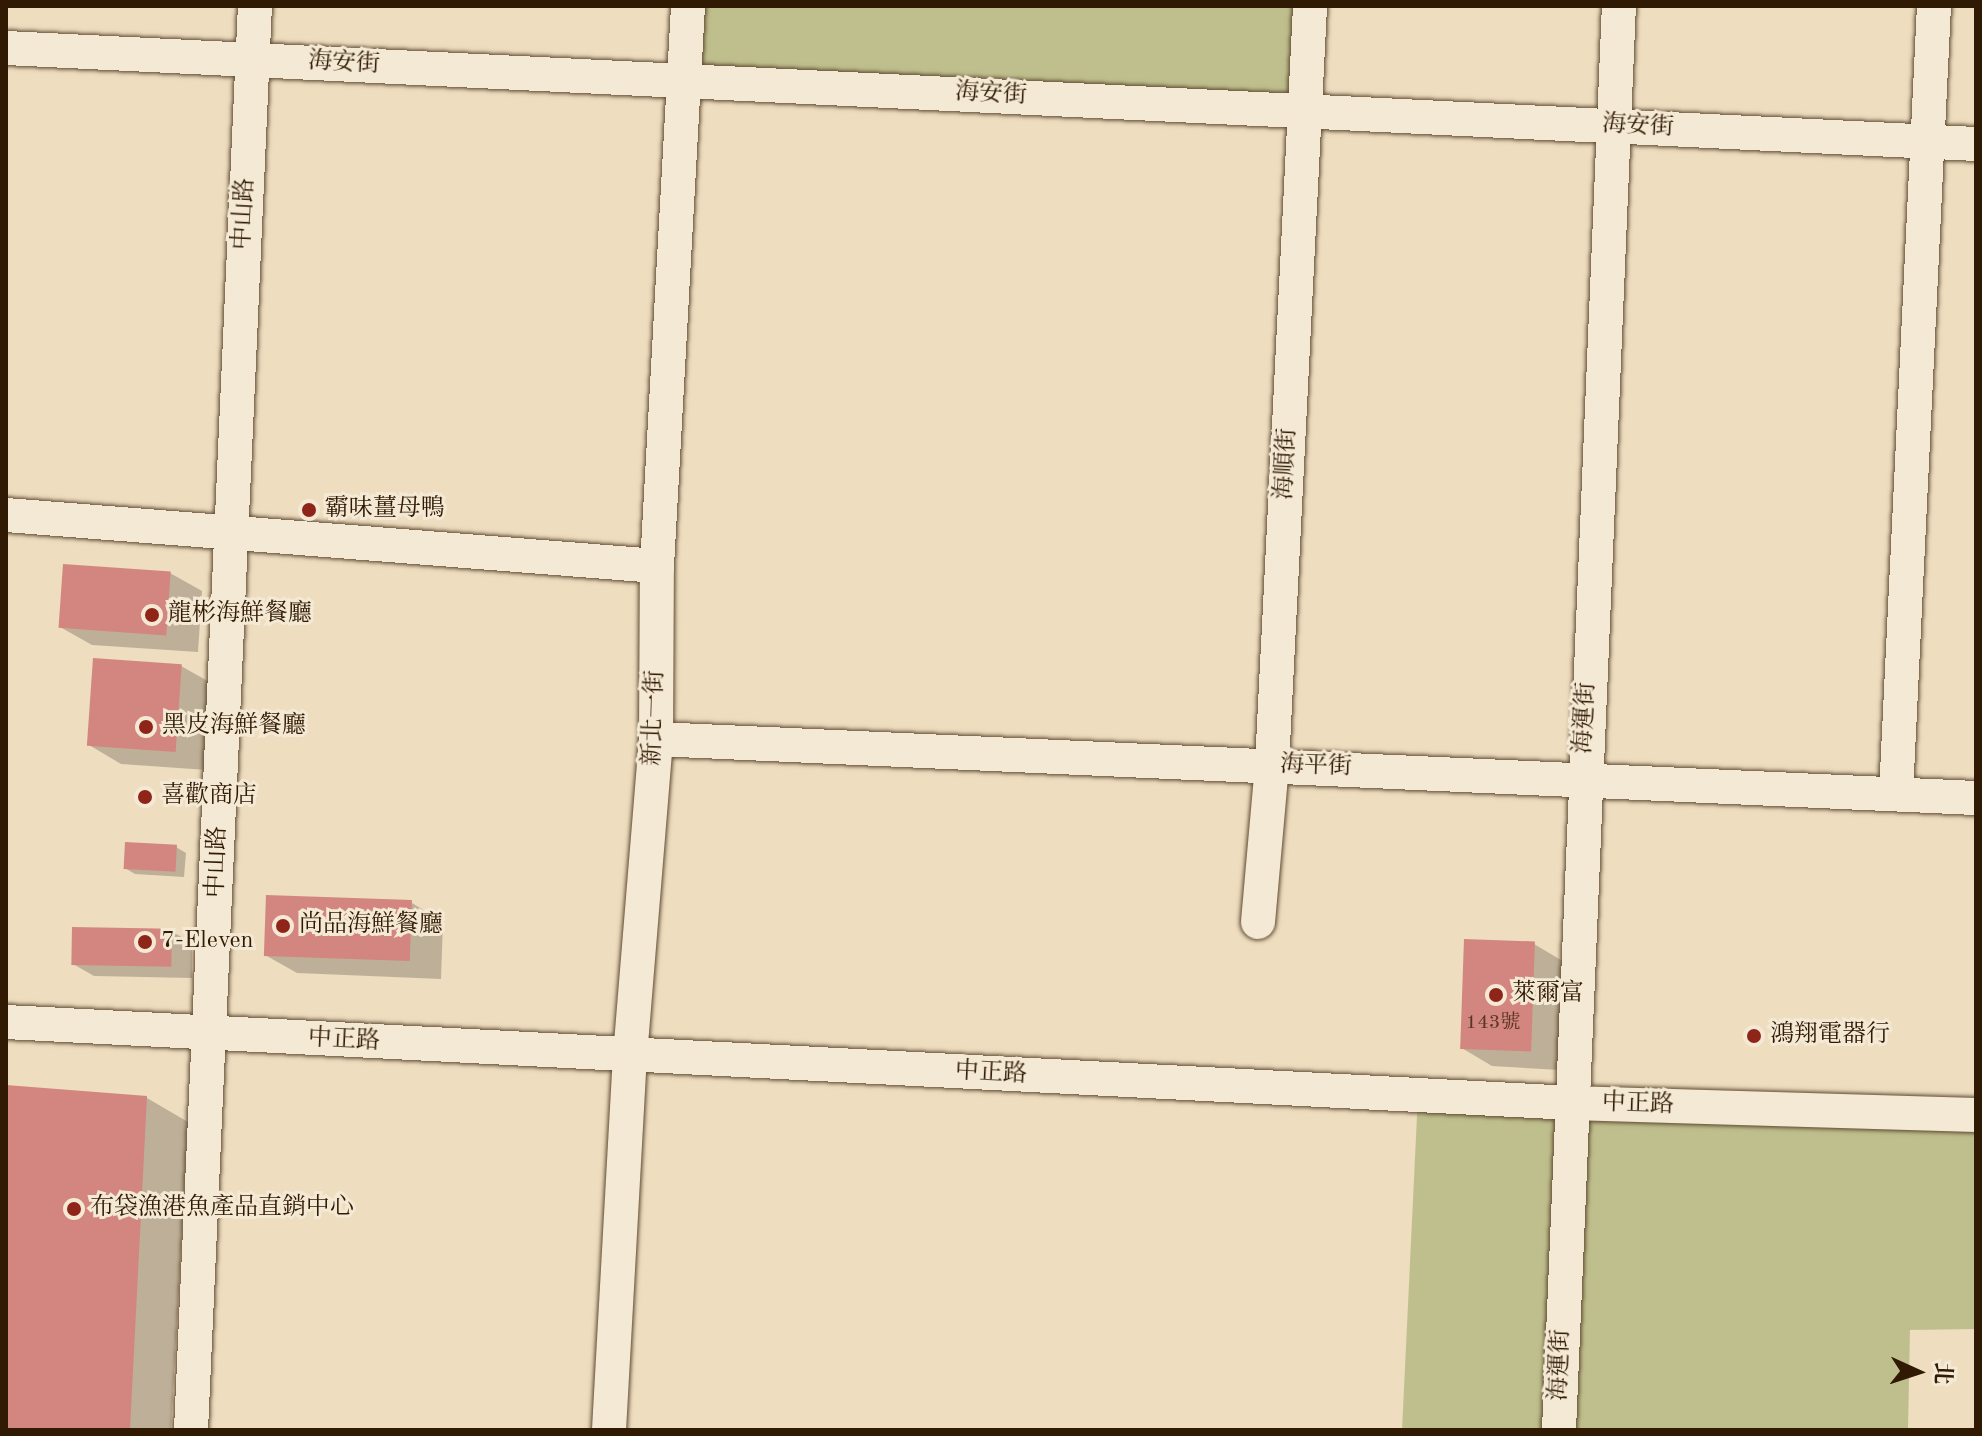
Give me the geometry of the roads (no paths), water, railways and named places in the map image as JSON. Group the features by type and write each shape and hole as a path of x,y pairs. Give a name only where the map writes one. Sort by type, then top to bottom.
{"street":[{"name":"中山路","path":"191,1430 255,6"},
{"name":"新北一街","path":"609,1430 630,1056 656,739 657,566 688,6"},
{"name":"海順街","path":"1258,922 1272,765 1310,6"},
{"name":"海運街","path":"1559,1430 1583,777 1619,6"},
{"path":"1896,794 1934,6"},
{"name":"海安街","path":"6,48 1976,144"},
{"path":"6,515 231,530 657,566"},
{"name":"海平街","path":"656,739 1583,777 1976,798"},
{"name":"中正路","path":"6,1022 1571,1103 1976,1115"}],"place":[{"name":"霸味薑母鴨","path":"309,510"},
{"name":"龍彬海鮮餐廳","path":"152,615"},
{"name":"黑皮海鮮餐廳","path":"146,727"},
{"name":"喜歡商店","path":"145,797"},
{"name":"尚品海鮮餐廳","path":"283,926"},
{"name":"7-Eleven","path":"145,942"},
{"name":"萊爾富","path":"1496,995"},
{"name":"鴻翔電器行","path":"1754,1036"},
{"name":"布袋漁港魚產品直銷中心","path":"74,1209"}]}
